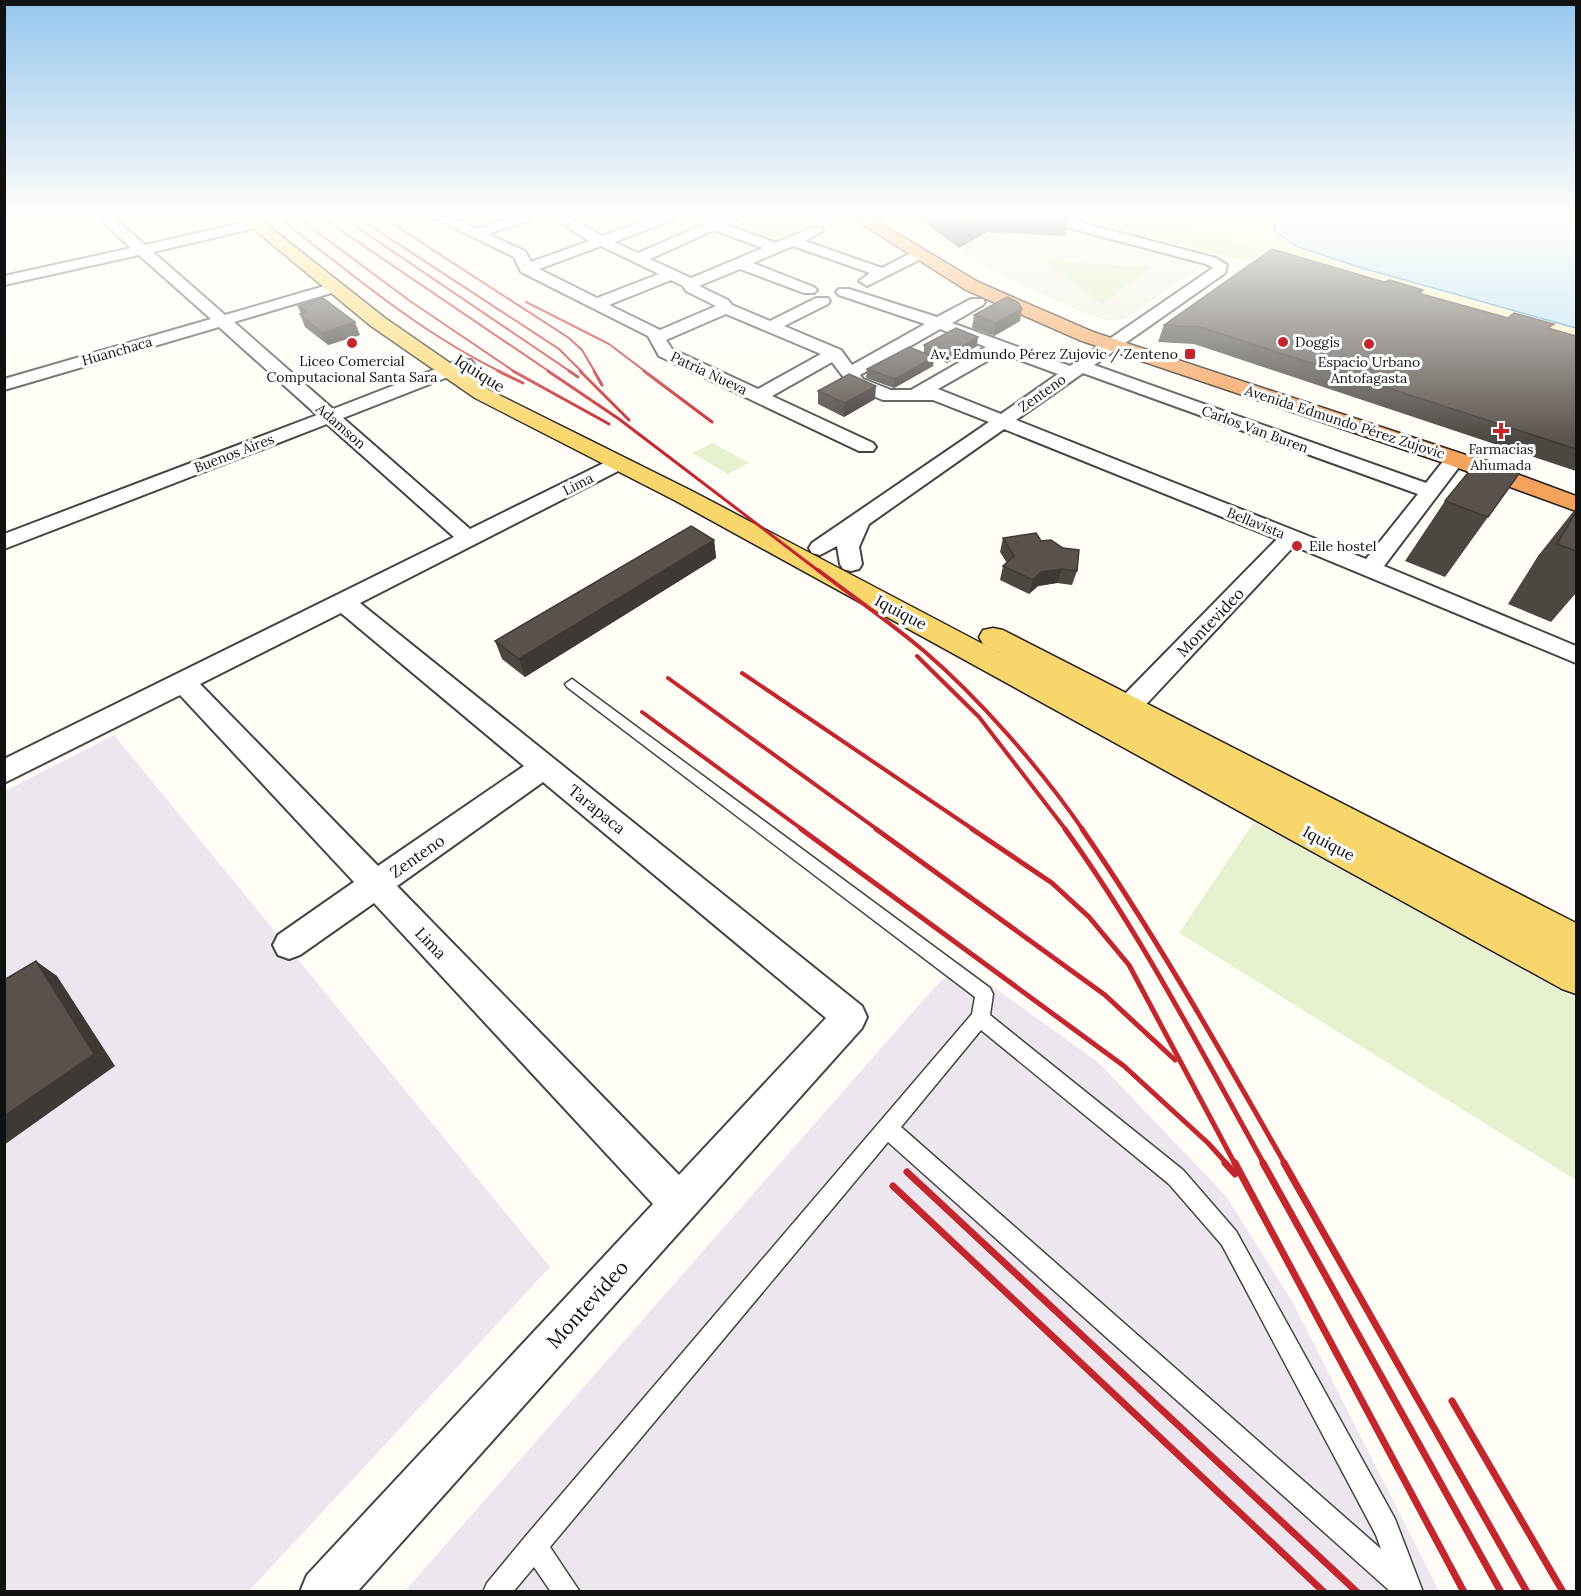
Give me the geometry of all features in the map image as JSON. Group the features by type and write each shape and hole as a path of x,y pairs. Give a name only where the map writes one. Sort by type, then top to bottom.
{"highway":[{"path":"984,291 1086,336 1119,339"},
{"path":"1020,291 1119,339"},
{"name":"Avenida Edmundo Pérez Zujovic","path":"1119,339 1576,504"},
{"name":"Avenida Edmundo Pérez Zujovic","path":"1119,339 1465,447 1576,487"}],"main road":[{"name":"Iquique","path":"338,291 456,367 670,471 1129,706 1576,941"},
{"name":"Iquique","path":"360,291 456,367 482,394 619,463 875,598 1576,976"},
{"path":"619,463 651,465 670,471"},
{"path":"851,564 855,577 875,598"}],"street":[{"name":"Adamson","path":"190,291 469,539"},
{"name":"Huanchaca","path":"4,385 321,291"},
{"name":"Patria Nueva","path":"572,291 654,333 665,352 866,447"},
{"path":"597,304 629,291"},
{"path":"698,291 722,303 726,308 835,354"},
{"name":"Carlos Van Buren","path":"845,291 1430,491"},
{"name":"Zenteno","path":"820,548 1189,291"},
{"path":"770,327 822,301"},
{"path":"850,373 976,302"},
{"path":"657,339 726,308"},
{"path":"915,395 1000,346"},
{"path":"758,396 835,354"},
{"name":"Bellavista","path":"835,354 857,383 889,396 935,394 1370,569 1576,655"},
{"name":"Buenos Aires","path":"4,542 456,367"},
{"path":"1370,569 1455,459"},
{"name":"Lima","path":"4,772 619,463"},
{"path":"851,564 848,547 860,519"},
{"name":"Montevideo","path":"1129,706 1291,537"},
{"name":"Tarapaca","path":"343,602 850,1017"},
{"name":"Lima","path":"183,682 679,1203"},
{"name":"Zenteno","path":"289,945 545,766"},
{"name":"Montevideo","path":"324,1592 850,1017"}],"lane":[{"path":"496,1592 980,1018 984,994 572,684"},
{"path":"887,1128 1410,1591 1386,1528 1229,1238 1176,1177 980,1018"},
{"path":"534,1546 567,1592"}],"shaded area":[{"path":"1037,291 1086,291 1103,304 1119,291 1165,291 1125,319 1115,321 1080,311"},
{"path":"114,735 550,1267 249,1591 5,1592 5,791"},
{"path":"959,962 1099,1063 1226,1196 1292,1301 1439,1591 404,1592 925,998"}],"green space":[{"path":"1041,291 1165,291 1125,319 1106,320 1080,311"},
{"path":"713,443 749,463 728,474 692,453"},
{"path":"1254,822 1576,999 1576,1180 1179,933"}],"sand":[{"path":"1393,291 1440,291 1570,326 1576,330 1576,343"}],"water":[{"path":"1446,291 1576,291 1576,328"}],"building":[{"path":"1212,291 1421,291 1418,293 1508,318 1514,313 1554,324 1548,328 1576,336 1576,449 1200,327 1164,325"},
{"path":"1007,297 1018,302 1022,309 996,323 974,315"},
{"path":"323,298 355,322 322,333 300,314 306,312 298,306"},
{"path":"956,328 978,337 948,355 924,345"},
{"path":"909,347 934,357 895,379 867,369"},
{"path":"849,374 876,386 845,403 818,391"},
{"path":"1480,458 1521,471 1488,517 1445,501"},
{"path":"1576,512 1576,551 1557,544"},
{"path":"691,526 714,540 519,659 495,641"},
{"path":"1036,533 1041,541 1051,540 1063,548 1079,550 1077,571 1062,569 1041,572 1033,580 1003,566 1014,556 1003,538"},
{"path":"36,961 94,1054 4,1116 4,980"}],"railway":[{"path":"374,291 444,340 501,372"},
{"path":"397,291 515,372"},
{"path":"431,291 550,372"},
{"path":"452,291 571,372"},
{"path":"471,291 559,349 582,372"},
{"path":"497,291 569,338 582,350 595,372"},
{"path":"526,302 609,344 646,372"},
{"path":"498,371 523,383"},
{"path":"513,371 609,424"},
{"path":"548,371 619,419 820,572"},
{"path":"569,371 578,377"},
{"path":"580,371 629,420"},
{"path":"594,371 602,385"},
{"path":"644,371 712,422"},
{"path":"818,570 911,640 967,691 1029,759 1083,830"},
{"path":"917,656 979,717 1066,830"},
{"path":"742,673 974,830"},
{"path":"668,678 878,830"},
{"path":"642,712 803,830"},
{"path":"801,829 1124,1066 1208,1143 1227,1164"},
{"path":"876,829 1105,995 1175,1060"},
{"path":"972,829 1052,883 1089,917 1129,965 1235,1164"},
{"path":"1065,829 1145,951 1264,1164"},
{"path":"1082,829 1162,952 1285,1164"},
{"path":"1225,1163 1235,1174"},
{"path":"1235,1163 1464,1592"},
{"path":"1263,1163 1501,1592"},
{"path":"1284,1163 1527,1592"},
{"path":"907,1172 1357,1592"},
{"path":"893,1186 1324,1592"},
{"path":"1452,1401 1563,1592"}],"place":[{"name":"Doggis","path":"1283,342"},
{"name":"Liceo Comercial Computacional Santa Sara","path":"352,343"},
{"name":"Espacio Urbano Antofagasta","path":"1369,344"},
{"name":"Av. Edmundo Pérez Zujovic / Zenteno","path":"1190,354"},
{"name":"Farmacias Ahumada","path":"1501,431"},
{"name":"Eile hostel","path":"1297,546"}]}
